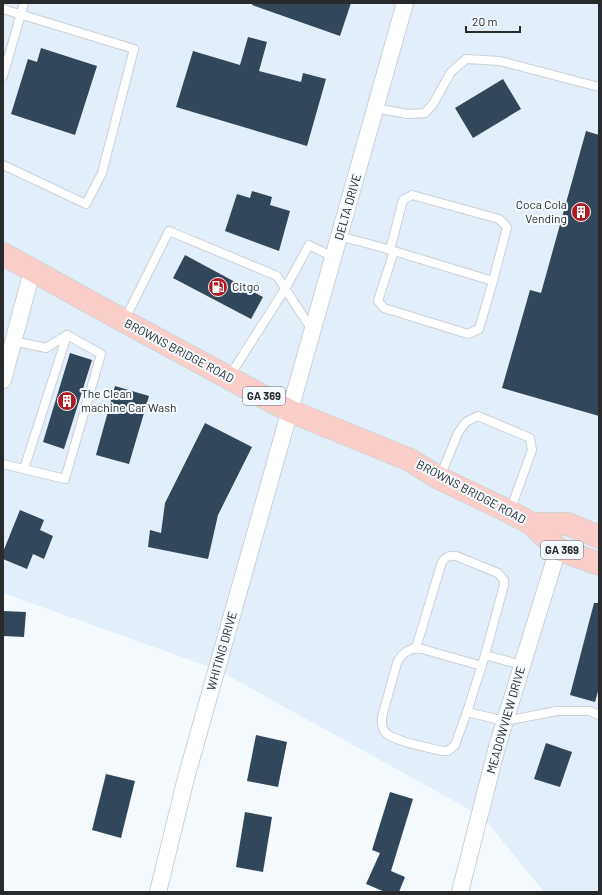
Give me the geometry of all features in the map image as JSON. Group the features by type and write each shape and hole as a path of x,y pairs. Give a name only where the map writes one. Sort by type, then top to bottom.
{"main road":[{"name":"BROWNS BRIDGE ROAD","path":"3,254 290,410 410,460 439,478 532,524 558,549 599,564"},
{"name":"BROWNS BRIDGE ROAD","path":"532,524 568,524 599,537"}],"street":[{"name":"DELTA DRIVE","path":"290,410 405,3"},
{"path":"3,380 32,271"},
{"name":"WHITING DRIVE","path":"158,892 186,778 290,410"},
{"name":"MEADOWVIEW DRIVE","path":"460,892 497,747 558,549"}],"lane":[{"path":"3,76 24,3"},
{"path":"3,9 134,49 102,173 86,204 3,165"},
{"path":"375,108 408,114 424,113 433,104 452,72 466,59 500,61 599,87"},
{"path":"412,195 499,219 507,227 493,281 479,330 468,334 384,308 378,301 392,250 403,200 412,195"},
{"path":"124,321 168,231 277,276 312,331"},
{"path":"339,236 392,250 493,281"},
{"path":"229,378 285,289 309,245 333,257"},
{"path":"13,341 46,348 67,335"},
{"path":"3,464 66,479 101,354 67,335"},
{"path":"24,469 67,335"},
{"path":"439,478 458,433 466,422 478,416 530,438 532,450 510,512"},
{"path":"416,648 441,565 446,557 450,555 456,556 498,573 504,580 504,585 482,666 455,745 448,751 443,751 392,738 384,730 382,725 382,717 399,657 404,653 416,648 482,666"},
{"path":"485,654 522,665"},
{"path":"467,712 505,721 557,711 590,711 599,715"}],"shaded area":[{"path":"3,3 599,3 599,892 544,892 483,817 218,670 3,593"}],"building":[{"path":"253,3 351,3 340,36 252,5"},
{"path":"248,37 267,42 259,71 301,82 303,73 326,79 307,146 176,107 193,51 240,65"},
{"path":"41,48 97,66 75,135 11,114 28,59 37,62"},
{"path":"503,79 521,109 473,138 455,108"},
{"name":"Coca Cola Vending","path":"586,131 599,135 599,416 502,388 530,290 541,293"},
{"path":"252,191 272,197 270,205 290,211 279,251 225,231 237,194 250,198"},
{"name":"Citgo","path":"185,255 263,297 251,319 173,278"},
{"name":"The Clean machine Car Wash","path":"70,353 92,360 64,449 43,442"},
{"path":"115,386 149,396 129,464 96,455"},
{"path":"205,423 252,447 218,515 208,559 148,547 150,530 161,533 165,503"},
{"path":"20,510 44,520 40,530 53,536 44,559 33,554 27,569 3,559 3,552"},
{"path":"594,603 599,603 599,688 595,702 570,695"},
{"path":"3,611 26,612 24,637 3,636"},
{"path":"256,735 287,742 278,787 247,781"},
{"path":"546,743 572,752 560,787 534,779"},
{"path":"106,774 135,781 121,838 92,830"},
{"path":"390,792 413,799 391,871 405,877 399,892 385,892 366,884 380,853 372,850"},
{"path":"245,812 272,817 263,872 236,867"}],"place":[{"name":"Coca Cola Vending","path":"581,212"},
{"name":"Citgo","path":"218,287"},
{"name":"The Clean machine Car Wash","path":"67,401"}]}
